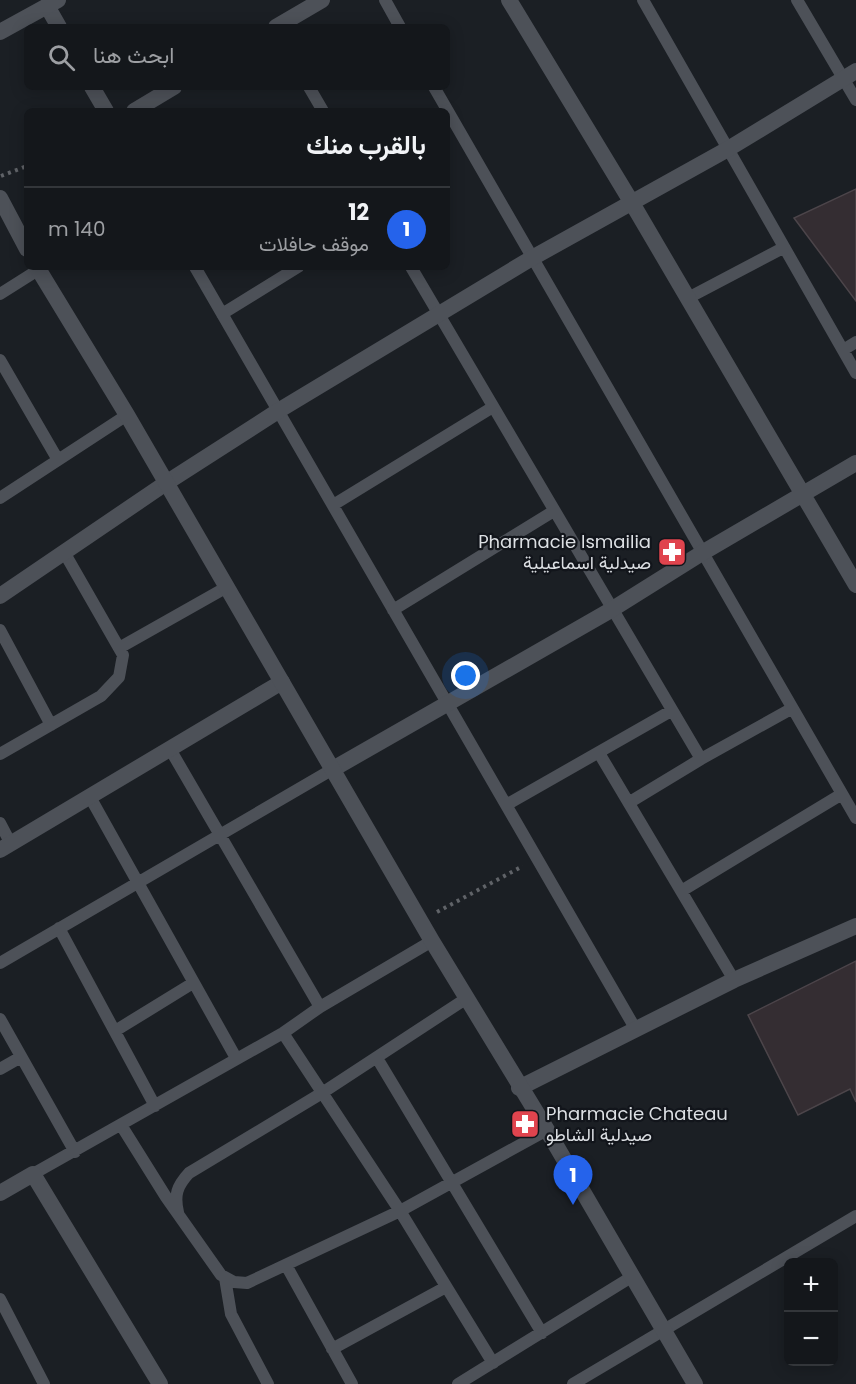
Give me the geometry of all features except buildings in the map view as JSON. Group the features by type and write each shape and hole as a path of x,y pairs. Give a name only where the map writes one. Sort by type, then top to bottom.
{"street":[{"path":"281,24 322,0"},
{"path":"508,0 632,203 856,585"},
{"path":"0,32 53,3 58,24"},
{"path":"0,596 166,483 278,411 532,258 728,148 849,75"},
{"path":"94,90 104,108"},
{"path":"139,108 169,90"},
{"path":"0,198 8,226 24,245"},
{"path":"39,270 127,415 432,941 519,1088 548,1130 695,1384"},
{"path":"333,769 611,610 702,553 856,463"},
{"path":"5,847 282,682"},
{"path":"519,1088 734,980 856,926"},
{"path":"0,1193 33,1174 160,1384"}],"lane":[{"path":"385,0 398,24"},
{"path":"643,0 856,373"},
{"path":"797,0 849,75 856,100"},
{"path":"311,90 321,108"},
{"path":"437,90 447,108"},
{"path":"450,113 791,709 856,818"},
{"path":"688,298 783,248"},
{"path":"0,294 36,270"},
{"path":"197,270 635,1028"},
{"path":"222,314 293,270"},
{"path":"413,270 611,610 701,759"},
{"path":"843,350 856,342"},
{"path":"0,360 58,460"},
{"path":"333,505 493,407"},
{"path":"0,498 127,415"},
{"path":"393,610 554,511"},
{"path":"0,753 101,696 114,685 122,665 123,655 64,552"},
{"path":"118,648 227,587"},
{"path":"0,630 51,725"},
{"path":"630,802 791,709"},
{"path":"506,805 671,711"},
{"path":"170,749 320,1007"},
{"path":"599,753 734,980"},
{"path":"0,963 220,832 333,769"},
{"path":"682,890 842,795"},
{"path":"90,797 136,883 236,1058"},
{"path":"0,823 5,847"},
{"path":"59,928 155,1106"},
{"path":"33,1174 284,1033 320,1007 432,941"},
{"path":"115,1031 193,983"},
{"path":"178,1213 175,1198 179,1184 189,1173 322,1093 467,998"},
{"path":"0,1018 75,1152"},
{"path":"284,1033 400,1211 493,1363"},
{"path":"0,1069 21,1057"},
{"path":"377,1058 542,1333"},
{"path":"121,1125 165,1197 205,1255 225,1278 234,1282 247,1283 400,1211 548,1130"},
{"path":"573,1384 662,1329 856,1216"},
{"path":"286,1265 352,1384"},
{"path":"458,1384 633,1276"},
{"path":"225,1278 225,1291 231,1314 268,1384"},
{"path":"332,1348 446,1287"},
{"path":"1,1304 44,1384"}],"path":[{"path":"0,176 24,167"},
{"path":"421,920 537,859"}],"place":[{"name":"Pharmacie Ismailia صيدلية اسماعيلية","path":"672,552"},
{"name":"Pharmacie Chateau صيدلية الشاطو","path":"525,1124"},
{"name":"12","path":"573,1205"}]}
